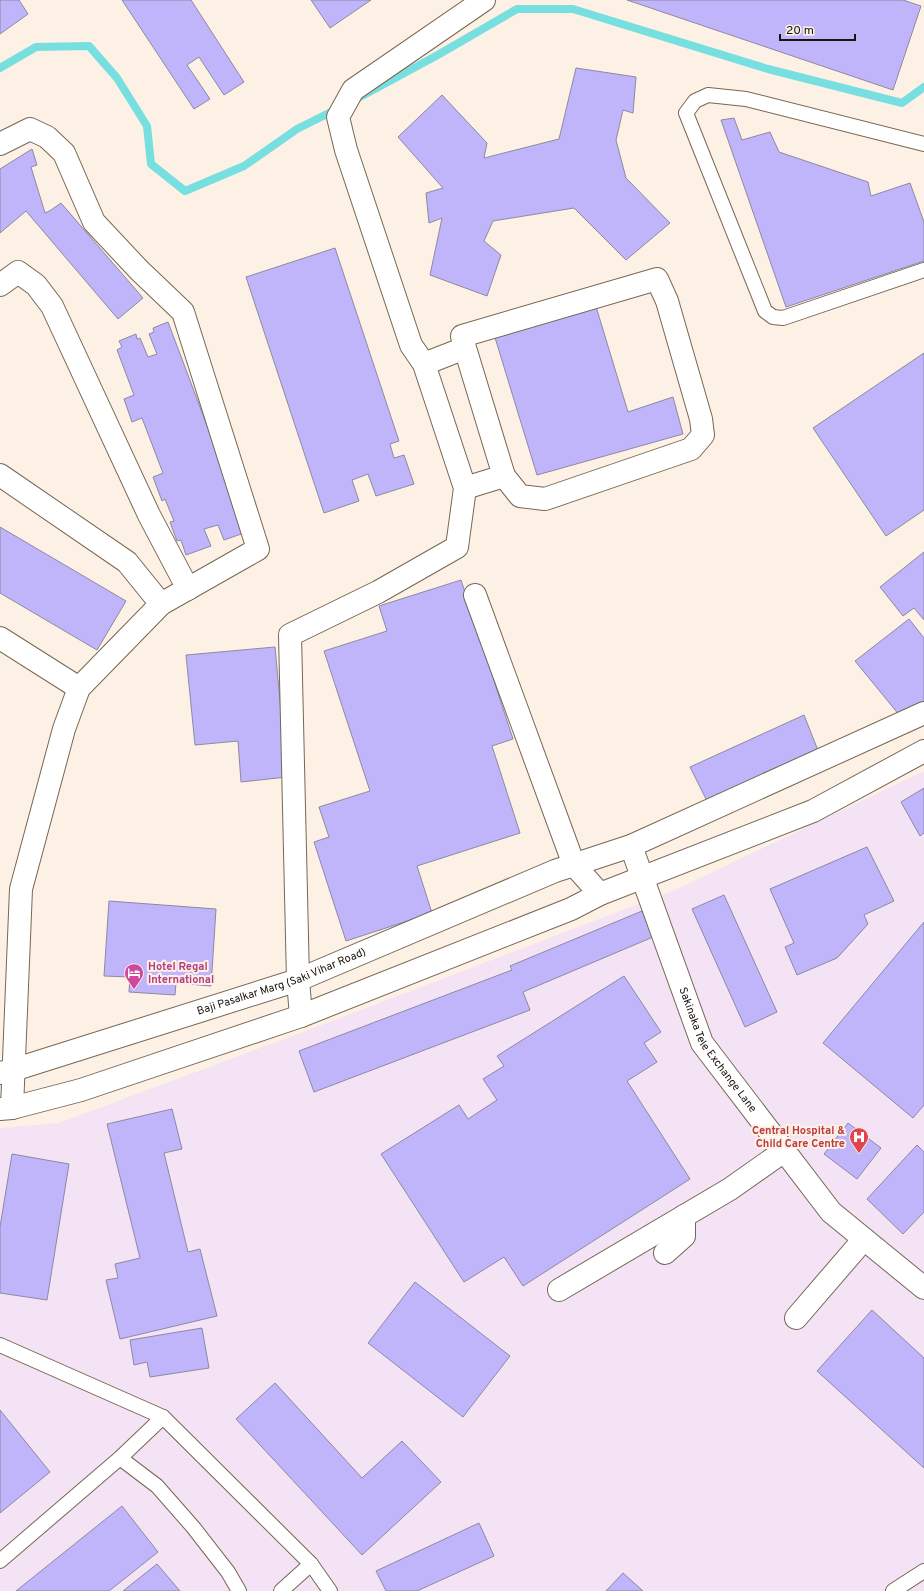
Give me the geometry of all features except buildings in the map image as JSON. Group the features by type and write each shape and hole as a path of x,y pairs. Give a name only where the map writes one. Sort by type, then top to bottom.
{"street":[{"path":"301,1016 298,980 290,635 378,592 457,546 465,488 424,364 411,345 346,150 338,117 353,90 484,0"},
{"path":"0,144 30,129 47,137 64,153 94,222 183,312 258,549 161,604 80,688 64,729 21,888 7,1072 6,1108 81,1090 301,1016 571,908 600,894 812,811 924,751"},
{"path":"0,285 18,272 36,284 52,306 149,515 188,589"},
{"path":"657,279 667,300 704,434 691,449 545,500 520,496 504,476 465,348 462,336 657,279"},
{"path":"424,364 465,348"},
{"path":"0,475 127,562 161,604"},
{"path":"465,488 504,476"},
{"path":"475,595 565,868 600,894"},
{"path":"0,638 80,688"},
{"name":"Baji Pasalkar Marg (Saki Vihar Road)","path":"7,1072 298,980 565,868 631,846 924,713"},
{"name":"Sakinaka Tele Exchange Lane","path":"631,846 702,1042 831,1212 924,1288"},
{"path":"559,1290 730,1189 784,1150"},
{"path":"665,1253 684,1236 684,1216"},
{"path":"796,1318 864,1238"}],"lane":[{"path":"924,144 746,98 708,95 695,101 686,113 765,311 773,317 783,318 924,270"},
{"path":"0,1345 163,1417 311,1564 330,1591"},
{"path":"0,1561 120,1458 163,1417"},
{"path":"120,1458 157,1486 193,1527 228,1572 239,1591"},
{"path":"281,1591 311,1564"},
{"path":"893,1591 924,1570"}],"shaded area":[{"path":"924,771 924,1591 0,1591 0,1128 59,1123 335,1020 675,890"}],"waterway":[{"path":"360,97 436,56 517,9 573,9 768,69 902,103 924,87"},
{"path":"0,68 36,47 89,46 117,78 147,126 151,164 185,191 244,166 297,129 337,109"}],"place":[{"name":"Hotel Regal International","path":"134,990"},
{"name":"Central Hospital & Child Care Centre","path":"859,1154"}]}
